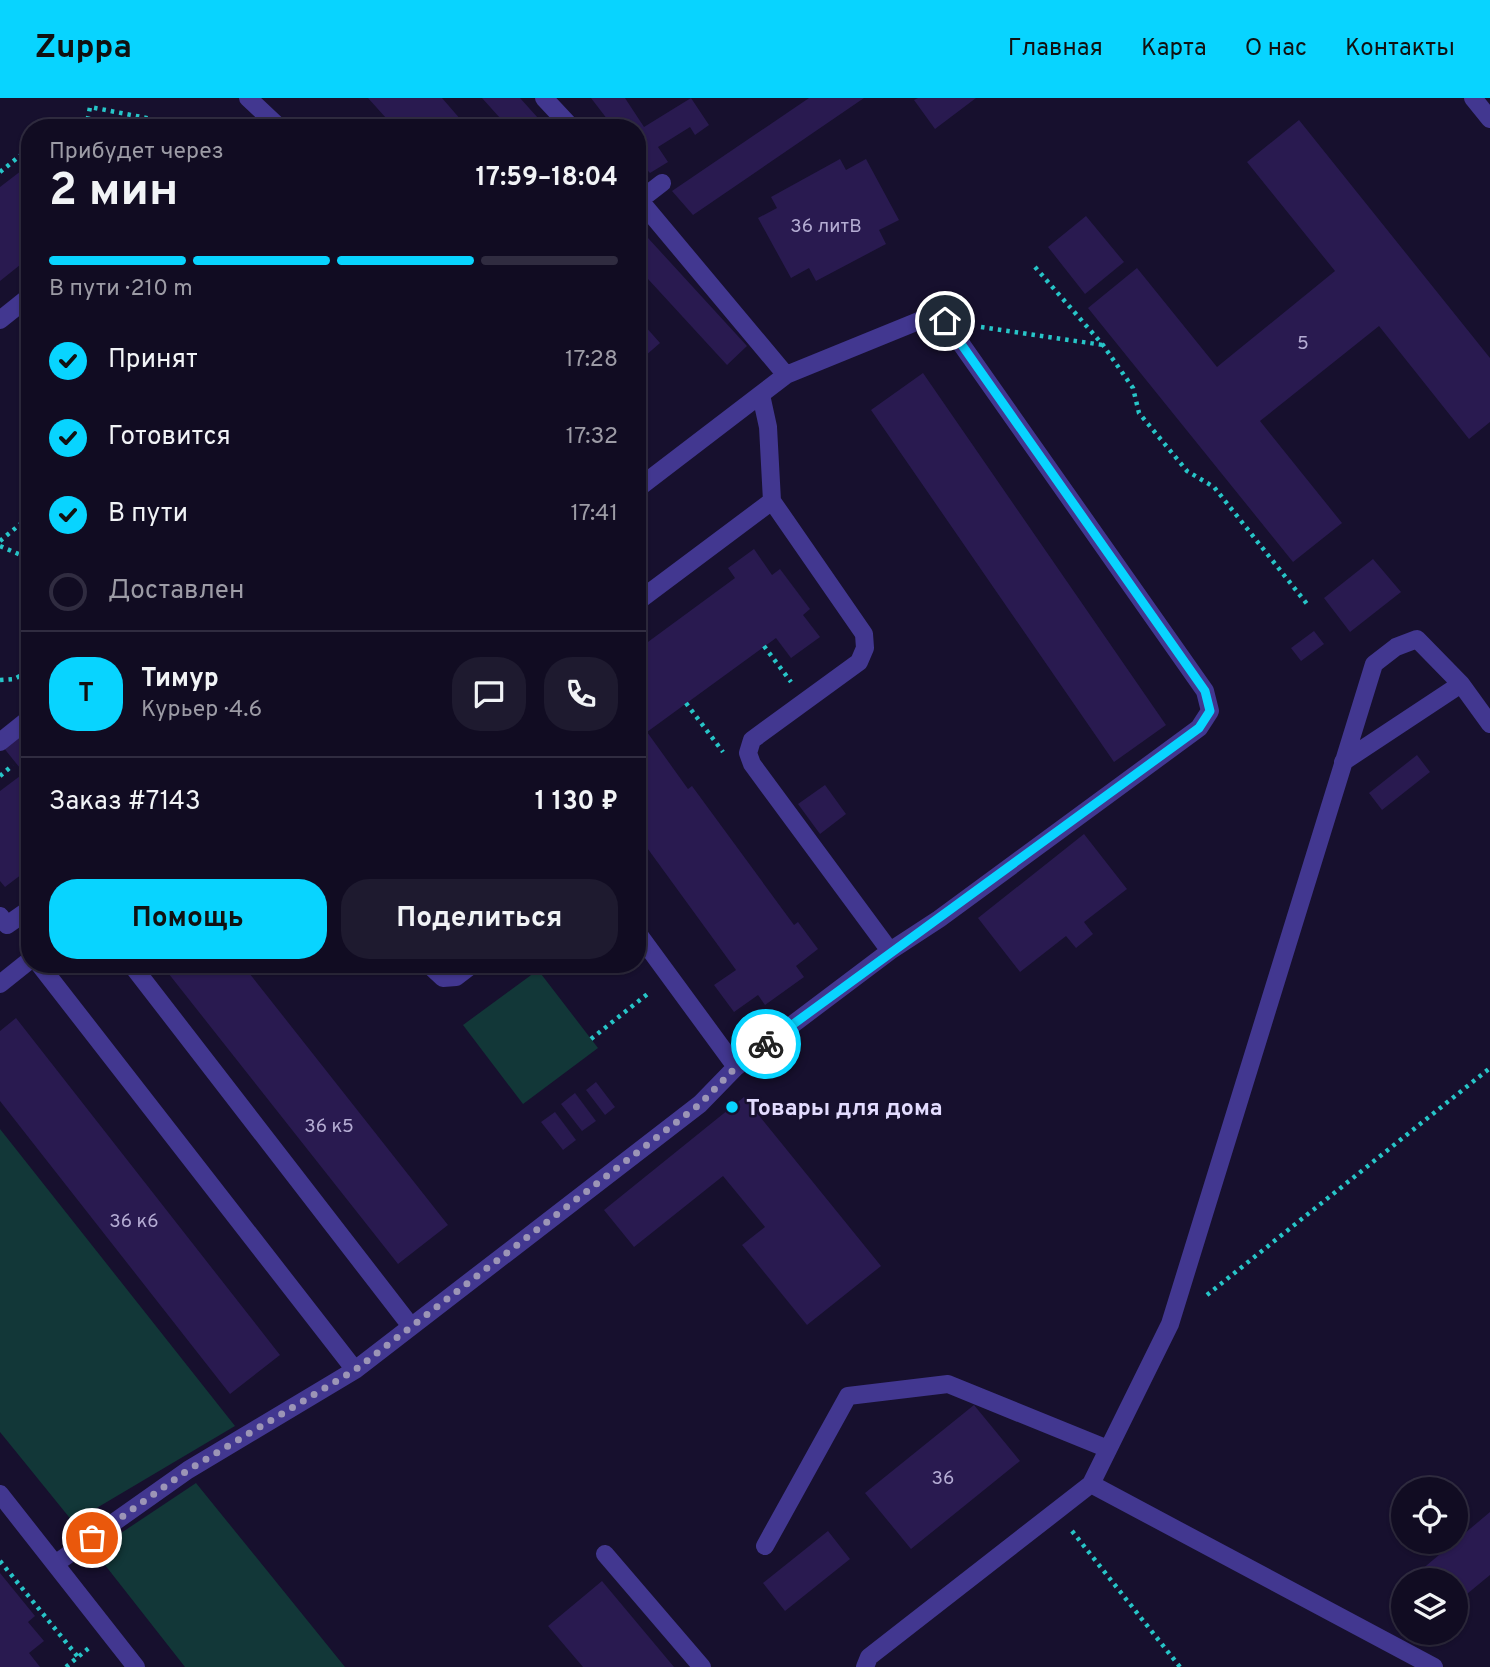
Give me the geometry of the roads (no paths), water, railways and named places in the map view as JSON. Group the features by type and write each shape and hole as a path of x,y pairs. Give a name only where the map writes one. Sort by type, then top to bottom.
{"street":[{"path":"248,98 270,119"},
{"path":"544,98 564,119"},
{"path":"1473,98 1490,119"},
{"path":"646,194 662,183"},
{"path":"646,207 786,376"},
{"path":"0,320 21,303"},
{"path":"55,1564 188,1470 355,1370 700,1104 736,1067 890,951 939,919 1199,728 1210,711 1205,691 945,321 921,320 786,376 646,482"},
{"path":"761,395 768,427 772,501 864,634 865,648 859,662 752,740 748,753 752,764 890,951"},
{"path":"646,595 772,501"},
{"path":"865,1667 869,1657 1091,1484 1170,1324 1374,664 1396,647 1417,639 1461,684 1490,724"},
{"path":"1343,762 1461,684"},
{"path":"0,742 21,725"},
{"path":"0,916 7,925 21,915"},
{"path":"646,944 736,1067"},
{"path":"0,984 21,967"},
{"path":"46,973 355,1370"},
{"path":"138,973 410,1325"},
{"path":"438,973 443,978 456,977 461,973"},
{"path":"765,1545 848,1396 948,1384 1108,1449"},
{"path":"1091,1484 1434,1667"},
{"path":"0,1494 136,1667"},
{"path":"605,1554 702,1667"}],"place":[{"name":"Товары для дома","path":"732,1107"}]}
